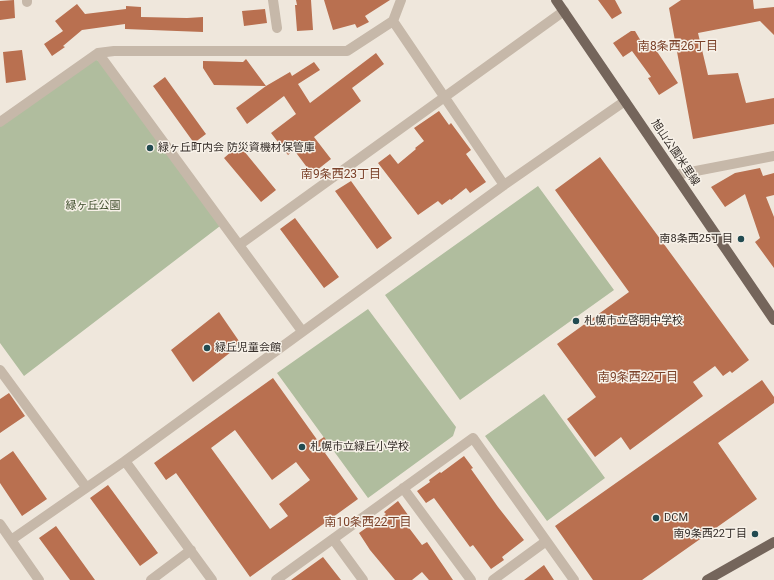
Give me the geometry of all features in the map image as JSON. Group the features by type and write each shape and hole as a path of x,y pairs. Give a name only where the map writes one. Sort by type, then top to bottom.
{"main road":[{"name":"旭山公園米里線","path":"556,0 774,320"},
{"path":"707,580 774,542"}],"street":[{"path":"273,0 277,28"},
{"path":"0,122 98,52 347,52 393,21 399,5 391,0"},
{"path":"239,245 564,11"},
{"path":"393,21 504,185"},
{"path":"98,52 302,331"},
{"path":"12,540 124,461 504,185 625,101"},
{"path":"675,175 774,156"},
{"path":"0,370 86,487"},
{"path":"276,580 473,438 545,542 574,580"},
{"path":"124,461 212,580"},
{"path":"403,488 471,580"},
{"path":"0,524 39,580"},
{"path":"333,539 363,580"},
{"path":"493,580 545,542"},
{"path":"151,580 191,550"}],"green space":[{"name":"緑ヶ丘公園","path":"86,58 101,61 224,223 24,376 0,343 0,123"},
{"path":"538,186 614,290 460,400 385,295"},
{"path":"368,309 456,427 453,436 368,498 277,373"},
{"path":"544,394 605,478 547,521 485,436"}],"building":[{"path":"14,0 15,18 0,20 0,1"},
{"path":"296,0 311,0 313,30 297,31"},
{"path":"324,0 390,0 365,16 369,22 357,28 355,24 333,30"},
{"path":"598,0 615,0 622,13 612,19"},
{"path":"681,0 753,0 754,9 774,7 774,35 760,21 698,33 708,75 738,73 746,103 774,98 774,124 693,139 669,8"},
{"path":"77,4 85,14 126,9 126,6 141,7 141,17 203,17 203,32 125,29 125,24 82,30 63,46 65,47 52,56 44,44 63,31 55,21"},
{"path":"265,9 267,23 244,26 242,11"},
{"path":"631,31 635,31 645,48 652,44 678,83 659,95 648,78 651,77 632,51 623,57 613,43"},
{"path":"22,50 26,80 6,83 3,52"},
{"path":"376,53 384,64 352,88 361,101 314,137 331,159 312,174 294,150 288,155 271,133 296,114 284,96 247,124 236,108 266,86 290,72 292,76 314,62 320,70 298,84 310,103"},
{"path":"246,59 266,86 214,85 203,68 203,61 243,62"},
{"path":"165,77 206,134 194,143 153,86"},
{"path":"439,111 449,125 451,123 471,150 466,154 486,182 470,193 466,188 442,205 438,201 418,215 378,163 390,154 398,164 416,149 415,148 424,141 414,128"},
{"path":"239,145 276,190 261,202 224,158"},
{"path":"600,157 749,360 732,373 730,371 723,376 715,366 693,382 703,396 630,450 621,437 595,457 567,419 596,397 557,344 629,292 555,190"},
{"path":"760,168 763,176 774,173 774,195 766,197 774,217 774,268 755,242 760,238 745,194 725,207 711,187 735,173"},
{"path":"351,181 392,238 377,249 335,191"},
{"path":"295,218 339,277 324,288 280,229"},
{"path":"219,312 241,344 193,382 171,350"},
{"path":"273,378 318,441 324,437 332,448 325,453 358,499 250,577 176,473 166,480 154,463","holes":["235,430 272,480 296,462 310,480 279,504 288,516 270,529 211,448"]},
{"path":"762,380 774,397 774,403 718,443 757,499 642,580 593,580 555,526"},
{"path":"9,393 25,416 0,433 0,399"},
{"path":"13,451 47,499 22,516 0,483 0,460"},
{"path":"464,456 473,468 471,469 498,507 524,540 502,557 504,560 491,569 473,545 470,547 434,498 426,503 417,491 430,482 429,480"},
{"path":"108,485 158,553 140,566 90,498"},
{"path":"398,501 408,515 403,520 422,545 427,542 453,580 429,580 422,572 412,580 395,580 370,550 359,533 386,514 384,512"},
{"path":"56,526 95,580 70,580 39,538"},
{"path":"323,557 341,580 291,580"},
{"path":"544,565 554,580 524,580"}],"place":[{"name":"緑ヶ丘町内会 防災資機材保管庫","path":"150,148"},
{"name":"南8条西25丁目","path":"741,239"},
{"name":"札幌市立啓明中学校","path":"576,321"},
{"name":"緑丘児童会館","path":"207,348"},
{"name":"札幌市立緑丘小学校","path":"302,447"},
{"name":"DCM","path":"656,518"},
{"name":"南9条西22丁目","path":"755,534"}],"district":[{"name":"南8条西26丁目","path":"678,47"},
{"name":"南9条西23丁目","path":"341,175"},
{"name":"南9条西22丁目","path":"638,378"},
{"name":"南10条西22丁目","path":"368,523"}]}
